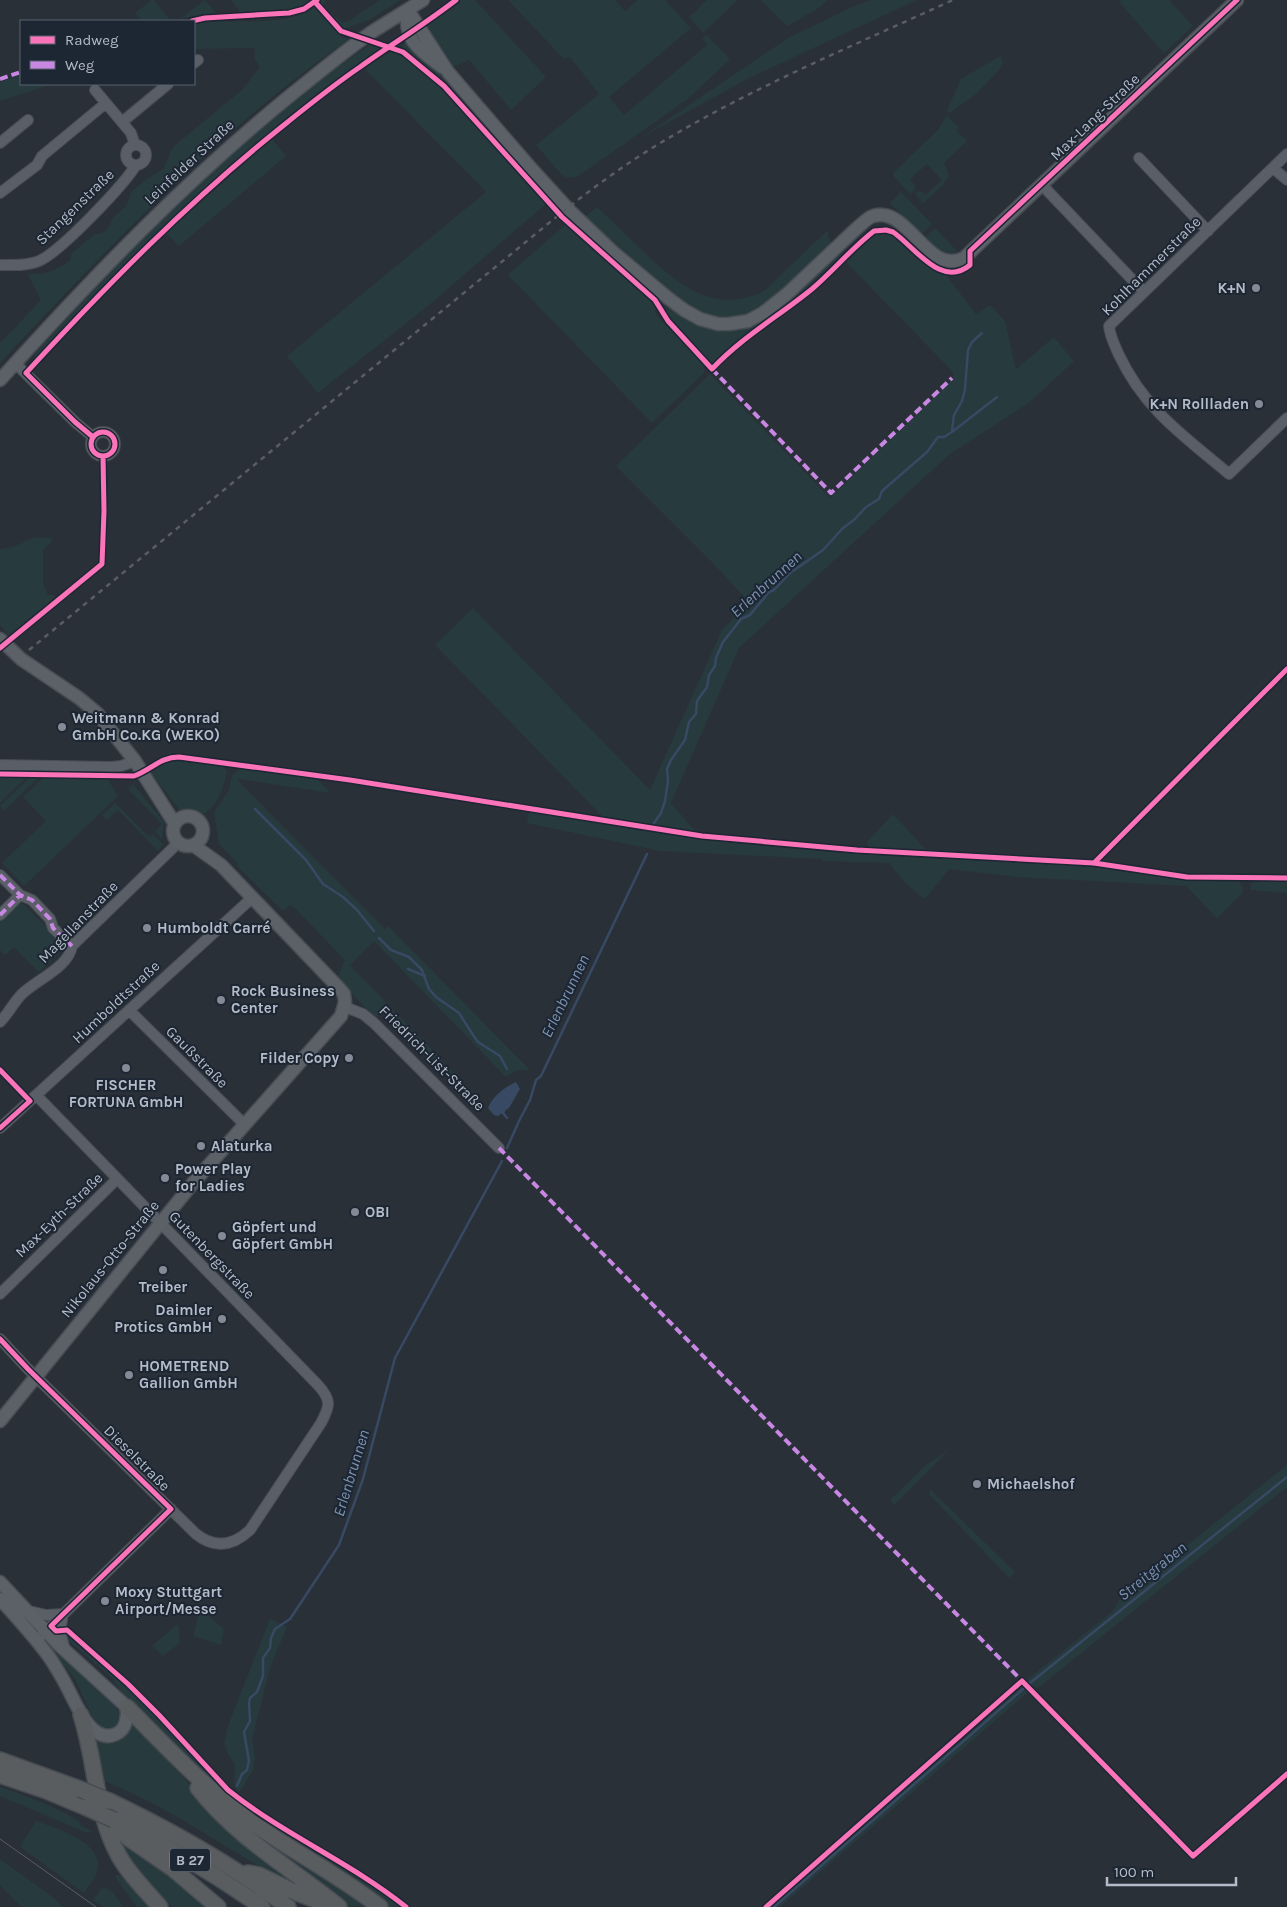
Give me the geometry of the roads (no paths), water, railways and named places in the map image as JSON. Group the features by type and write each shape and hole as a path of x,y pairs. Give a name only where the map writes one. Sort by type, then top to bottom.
{"highway":[{"path":"127,1707 178,1761 254,1824 380,1907"},
{"path":"81,1715 90,1748 97,1794 113,1845 136,1881 160,1906"},
{"name":"B 27","path":"0,1760 80,1789 178,1836 237,1871 288,1907"},
{"path":"178,1761 200,1791 247,1839 339,1907"},
{"name":"B 27","path":"0,1775 47,1791 114,1820 180,1854 262,1907"},
{"path":"114,1820 127,1837 172,1868 218,1907"},
{"path":"237,1871 259,1875 332,1907"}],"main road":[{"name":"Leinfelder Straße","path":"0,380 162,208 248,130 328,65 373,32 423,0"},
{"name":"Max-Lang-Straße","path":"448,72 576,217 642,276 684,310 700,319 718,324 748,321 769,309 872,216 888,217 901,224 937,257 951,262 958,261 966,256 1042,185 1237,0"},
{"path":"408,10 406,26 410,37 428,56 448,72"},
{"path":"408,10 448,72"},
{"path":"373,32 389,29 410,37"},
{"path":"2,644 79,698 97,713 180,821"},
{"path":"192,817 200,822 202,826 198,841 188,846 178,843 173,834 180,821 192,817"},
{"path":"198,841 338,987 344,994 345,1007"},
{"name":"Nikolaus-Otto-Straße","path":"0,1421 160,1223 244,1125 334,1025 345,1007"},
{"path":"0,1582 65,1650 127,1707 125,1724 121,1731 108,1736 99,1734 81,1715 62,1677 38,1643 0,1599"}],"street":[{"path":"122,122 167,85"},
{"name":"Stangenstraße","path":"0,265 29,264 46,257 89,218 127,178 136,165 127,161 126,154 128,148 134,145 131,133 95,90"},
{"path":"0,194 37,164 42,156 106,104"},
{"path":"0,143 28,120"},
{"name":"Kohlhammerstraße","path":"1287,154 1109,326 1111,337 1132,379 1152,406 1163,418 1229,474 1287,418"},
{"path":"1139,158 1208,231"},
{"path":"1273,168 1287,180"},
{"path":"1042,185 1144,292"},
{"path":"15,363 80,426 94,436"},
{"path":"0,765 111,767 122,766 135,761"},
{"name":"Magellanstraße","path":"0,1022 9,1013 16,1000 31,986 44,980 71,953 72,946 178,843"},
{"path":"0,875 20,895 32,900 50,919 53,928 72,946"},
{"path":"0,915 20,895"},
{"name":"Humboldtstraße","path":"0,1128 252,898"},
{"name":"Friedrich-List-Straße","path":"345,1007 363,1014 374,1022 499,1148"},
{"name":"Gaußstraße","path":"129,1010 244,1125"},
{"name":"Gutenbergstraße","path":"36,1095 326,1393"},
{"name":"Max-Eyth-Straße","path":"0,1294 118,1179"},
{"name":"Dieselstraße","path":"0,1339 196,1534 218,1545 228,1544 242,1538 256,1522 320,1423 328,1406 326,1393"},
{"name":"Dieselstraße","path":"38,1643 40,1636 171,1509"},
{"path":"25,1610 46,1615 63,1614 60,1631 65,1650"}],"water":[{"path":"516,1082 520,1089 509,1108 498,1116 494,1115 488,1108 493,1100 503,1090"}],"waterway":[{"path":"952,431 954,415 962,401 965,389 968,350 972,342 982,333"},
{"name":"Erlenbrunnen","path":"654,823 661,813 665,801 668,781 667,769 685,740 689,722 696,714 697,701 707,687 709,675 715,666 716,658 723,642 741,619 750,615 769,592 774,590 790,573 823,550 866,507 879,499 882,491 927,452 938,437 944,437 952,432 997,397"},
{"path":"255,809 306,860 323,884 343,897 357,910 374,931"},
{"name":"Erlenbrunnen","path":"507,1148 530,1100 536,1080 541,1076 647,854"},
{"path":"379,938 391,950 409,957 422,970 429,989 436,997 459,1013 478,1042 500,1056 507,1069"},
{"path":"408,969 425,976"},
{"path":"504,1110 503,1113 507,1118"},
{"name":"Erlenbrunnen","path":"237,1786 242,1774 247,1770 249,1761 244,1732 250,1721 250,1698 257,1692 263,1676 263,1658 270,1648 271,1638 275,1629 290,1619 339,1545 363,1479 395,1358 502,1161"},
{"name":"Streitgraben","path":"1030,1683 1287,1477"},
{"name":"Streitgraben","path":"774,1907 1023,1689"}],"tram line":[{"path":"0,1839 96,1907"}],"railway":[{"path":"29,650 553,219 617,171 701,119 808,66 953,0"}],"place":[{"name":"K+N","path":"1256,288"},
{"name":"K+N Rollladen","path":"1259,404"},
{"name":"Weitmann & Konrad GmbH Co.KG (WEKO)","path":"62,727"},
{"name":"Humboldt Carré","path":"147,928"},
{"name":"Rock Business Center","path":"221,1000"},
{"name":"Filder Copy","path":"349,1058"},
{"name":"FISCHER FORTUNA GmbH","path":"126,1068"},
{"name":"Alaturka","path":"201,1146"},
{"name":"Power Play for Ladies","path":"165,1178"},
{"name":"OBI","path":"355,1212"},
{"name":"Göpfert und Göpfert GmbH","path":"222,1236"},
{"name":"Treiber","path":"163,1270"},
{"name":"Daimler Protics GmbH","path":"222,1319"},
{"name":"HOMETREND Gallion GmbH","path":"129,1375"},
{"name":"Michaelshof","path":"977,1484"},
{"name":"Moxy Stuttgart Airport/Messe","path":"105,1601"}]}
